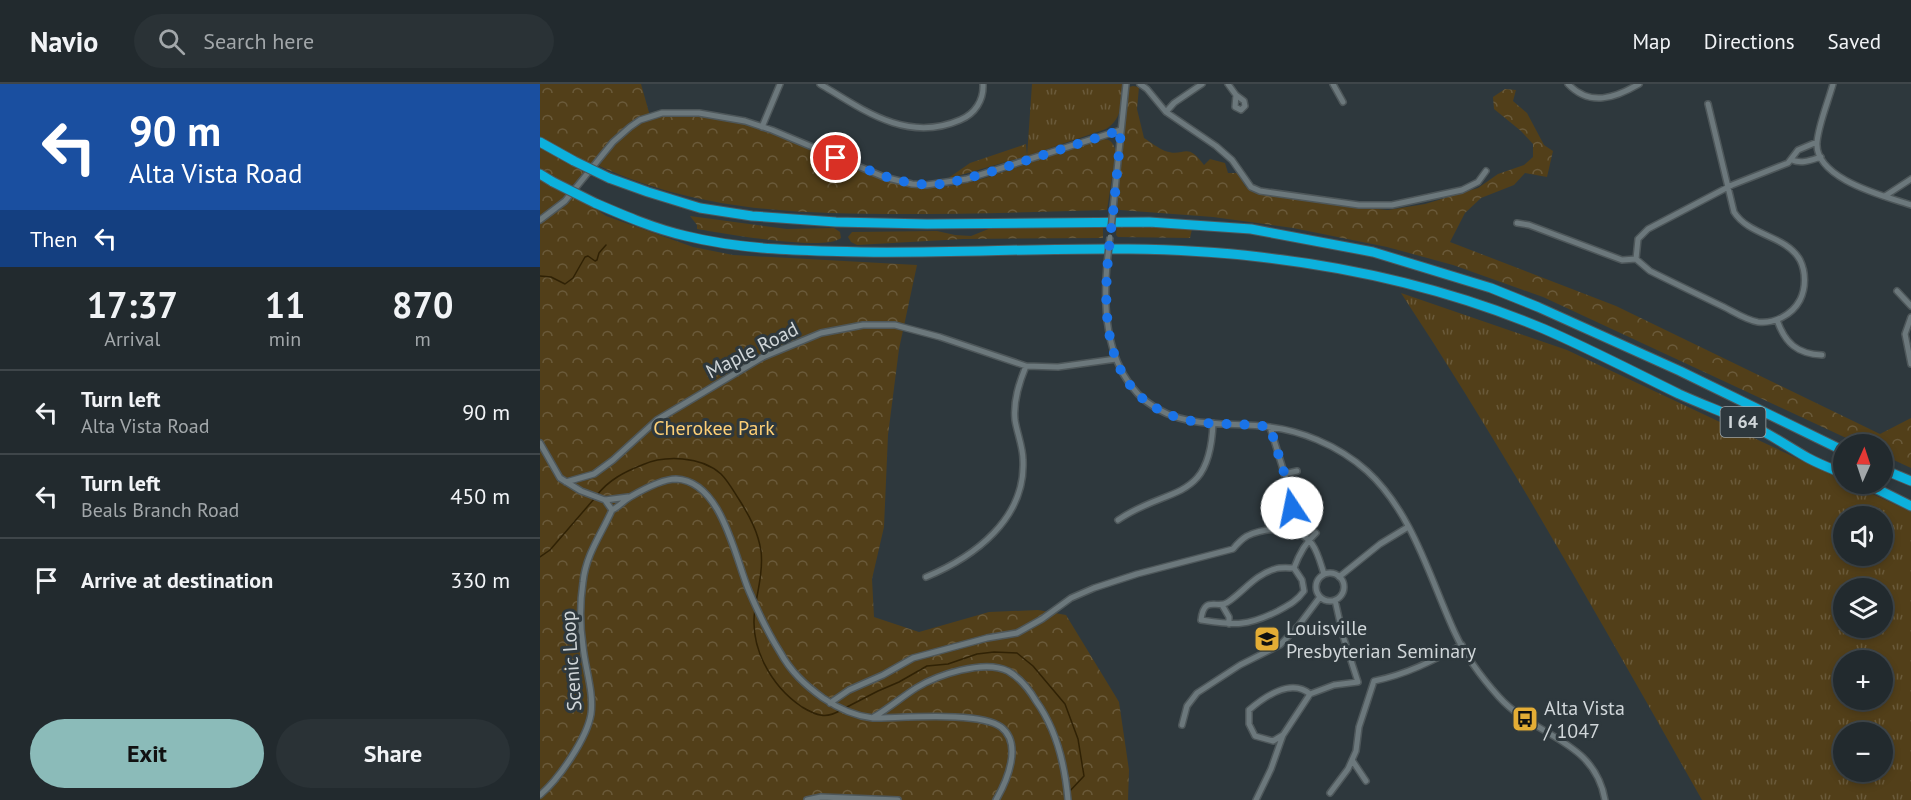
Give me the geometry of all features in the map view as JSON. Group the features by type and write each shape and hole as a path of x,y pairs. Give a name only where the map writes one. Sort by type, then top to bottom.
{"highway":[{"name":"I 64","path":"540,142 609,178 648,192 700,208 752,216 836,222 927,224 1149,222 1251,230 1373,252 1491,288 1538,306 1833,445"},
{"name":"I 64","path":"540,174 595,203 638,221 675,233 725,244 835,251 926,253 1086,248 1161,249 1258,256 1320,265 1397,281 1468,302 1542,328 1684,396 1749,424 1812,460 1833,469"},
{"path":"1893,473 1911,481"},
{"path":"1887,494 1911,506"}],"street":[{"path":"762,127 780,84"},
{"path":"820,84 871,115 904,126 927,129 954,123 969,116 979,104 983,84"},
{"path":"1126,84 1105,285 1107,316 1116,359 1122,374 1149,403 1178,417 1292,431 1324,442 1354,461 1379,484 1397,508 1475,669 1501,699 1525,719 1578,752 1591,764 1600,779 1606,800"},
{"path":"1140,84 1166,112 1232,159 1254,189 1268,193 1359,205 1392,206 1462,190 1478,182 1486,171"},
{"path":"1166,112 1174,103 1202,84"},
{"path":"1228,84 1236,95"},
{"path":"1333,84 1343,102"},
{"path":"1568,84 1578,92 1597,99 1617,96 1639,84"},
{"path":"1833,84 1817,142 1821,157 1829,168 1844,180 1911,205"},
{"path":"1517,222 1622,260 1636,259 1650,271 1748,319 1758,322 1777,320 1791,312 1800,300 1805,284 1803,267 1790,249 1738,219 1732,208 1708,104"},
{"path":"540,220 565,201 613,142 640,120 662,112 699,112 762,127 884,177 926,185 967,179 1121,130"},
{"path":"1792,160 1794,153 1798,150 1817,142"},
{"path":"1636,259 1636,245 1642,233 1727,187 1792,160 1809,161 1821,157"},
{"path":"1885,196 1911,179"},
{"path":"1897,291 1911,306"},
{"path":"1911,317 1905,334 1911,364"},
{"path":"1777,320 1786,341 1809,354 1822,356"},
{"name":"Maple Road","path":"566,482 586,477 604,467 657,420 763,357 821,333 863,325 896,325 1026,366 1058,367 1116,359"},
{"path":"926,577 977,549 1003,523 1013,508 1020,490 1023,472 1023,454 1015,407 1019,384 1026,366"},
{"path":"1118,520 1133,510 1180,492 1195,481 1209,456 1213,423"},
{"path":"1270,427 1290,492 1293,532"},
{"path":"540,443 555,471 566,482 588,495 605,500 629,497"},
{"path":"1284,474 1298,471"},
{"path":"605,500 612,510 629,497 671,479 685,480 696,485 711,501 728,531 749,591 780,653 798,678 831,703 851,714 873,718 963,718 986,721 1000,726 1010,739 1011,758 1006,778 996,800"},
{"name":"Scenic Loop","path":"540,795 570,761 590,718 590,691 582,640 583,581 593,545 612,510"},
{"path":"1339,577 1380,544 1408,527"},
{"path":"831,703 849,690 913,658 987,638 1017,633 1042,619 1071,598 1094,588 1137,574 1233,549 1245,537 1261,531 1286,530 1308,540 1312,544 1324,574"},
{"path":"1294,568 1299,554 1308,540 1316,533"},
{"path":"1294,568 1302,580 1304,591 1297,602 1252,623 1229,624 1201,620 1202,610 1208,605 1228,603 1252,582 1274,569 1294,568"},
{"path":"1332,573 1339,577 1343,584 1343,591 1335,600 1327,601 1320,597 1316,586 1318,579 1324,574 1332,573"},
{"path":"1182,725 1187,706 1197,693 1240,665 1280,645 1298,627 1320,597"},
{"path":"1256,800 1271,769 1283,735 1310,694 1334,685 1358,682 1343,636 1335,600"},
{"path":"1222,605 1229,617 1229,624"},
{"path":"1330,794 1348,769 1356,751 1359,727 1374,681 1400,676 1418,669 1462,645"},
{"path":"873,718 917,687 951,674 975,667 1003,669 1021,680 1047,718 1063,763 1068,800"},
{"path":"1283,735 1273,741 1255,736 1249,724 1249,710 1269,694 1290,688 1304,689 1310,694"},
{"path":"1352,760 1366,781"},
{"path":"807,800 821,797 898,800"}],"green space":[{"name":"Cherokee Park","path":"540,84 641,84 649,118 685,114 739,123 778,135 864,172 909,185 943,187 966,183 1103,139 1111,142 1116,151 1107,210 953,214 785,211 710,201 636,181 599,166 605,156 568,189 606,216 693,247 733,255 917,265 899,349 888,435 884,527 872,579 874,617 919,632 989,612 1038,610 1066,615 1119,702 1129,770 1128,800 540,800"},
{"path":"1032,84 1123,84 1120,110 1116,120 1106,129 1027,156"},
{"path":"1129,87 1139,87 1137,109 1144,138 1162,150 1172,153 1189,151 1204,165 1210,159 1225,163 1228,173 1238,173 1245,186 1255,193 1388,210 1425,204 1478,188 1498,174 1524,165 1533,157 1533,144 1494,109 1493,97 1505,89 1516,90 1513,101 1527,113 1544,145 1553,151 1547,177 1525,173 1514,185 1481,198 1465,213 1450,242 1616,306 1880,434 1838,434 1543,297 1453,265 1387,247 1293,228 1213,217 1120,210 1117,207"},
{"path":"1026,144 1027,156 947,179 970,163"},
{"path":"690,216 787,229 834,228 840,232 841,238 831,242 815,243 749,237 697,229 697,225"},
{"path":"1103,225 1103,238 963,239 857,245 848,237 852,232 937,231 971,236 991,228"},
{"path":"1117,226 1192,229 1190,238 1118,237 1116,235"},
{"path":"1401,293 1567,350 1833,475 1833,494 1873,494 1911,512 1911,800 1702,800 1556,544 1480,417"},
{"path":"1911,418 1911,468 1893,460 1893,434 1880,434"}],"waterway":[{"path":"540,276 551,277 565,284 573,278 585,257 597,260 599,253 606,245"},
{"path":"597,495 617,477 651,462 683,459 713,468 731,487 758,537 761,563 756,602"},
{"path":"540,557 550,550 594,499"},
{"path":"755,609 755,637 759,651 772,677 781,688 812,713 831,715 841,710"},
{"path":"845,708 927,666 948,664 977,654 1017,653 1033,666 1065,704 1078,739 1084,776 1068,793"}],"place":[{"name":"Louisville Presbyterian Seminary","path":"1267,639"},
{"name":"Alta Vista / 1047","path":"1525,719"}],"route":[{"path":"836,158 895,180 912,184 945,184 987,173 1121,130 1105,298 1110,339 1122,374 1147,401 1178,417 1192,421 1270,427 1290,492 1292,508"}]}
